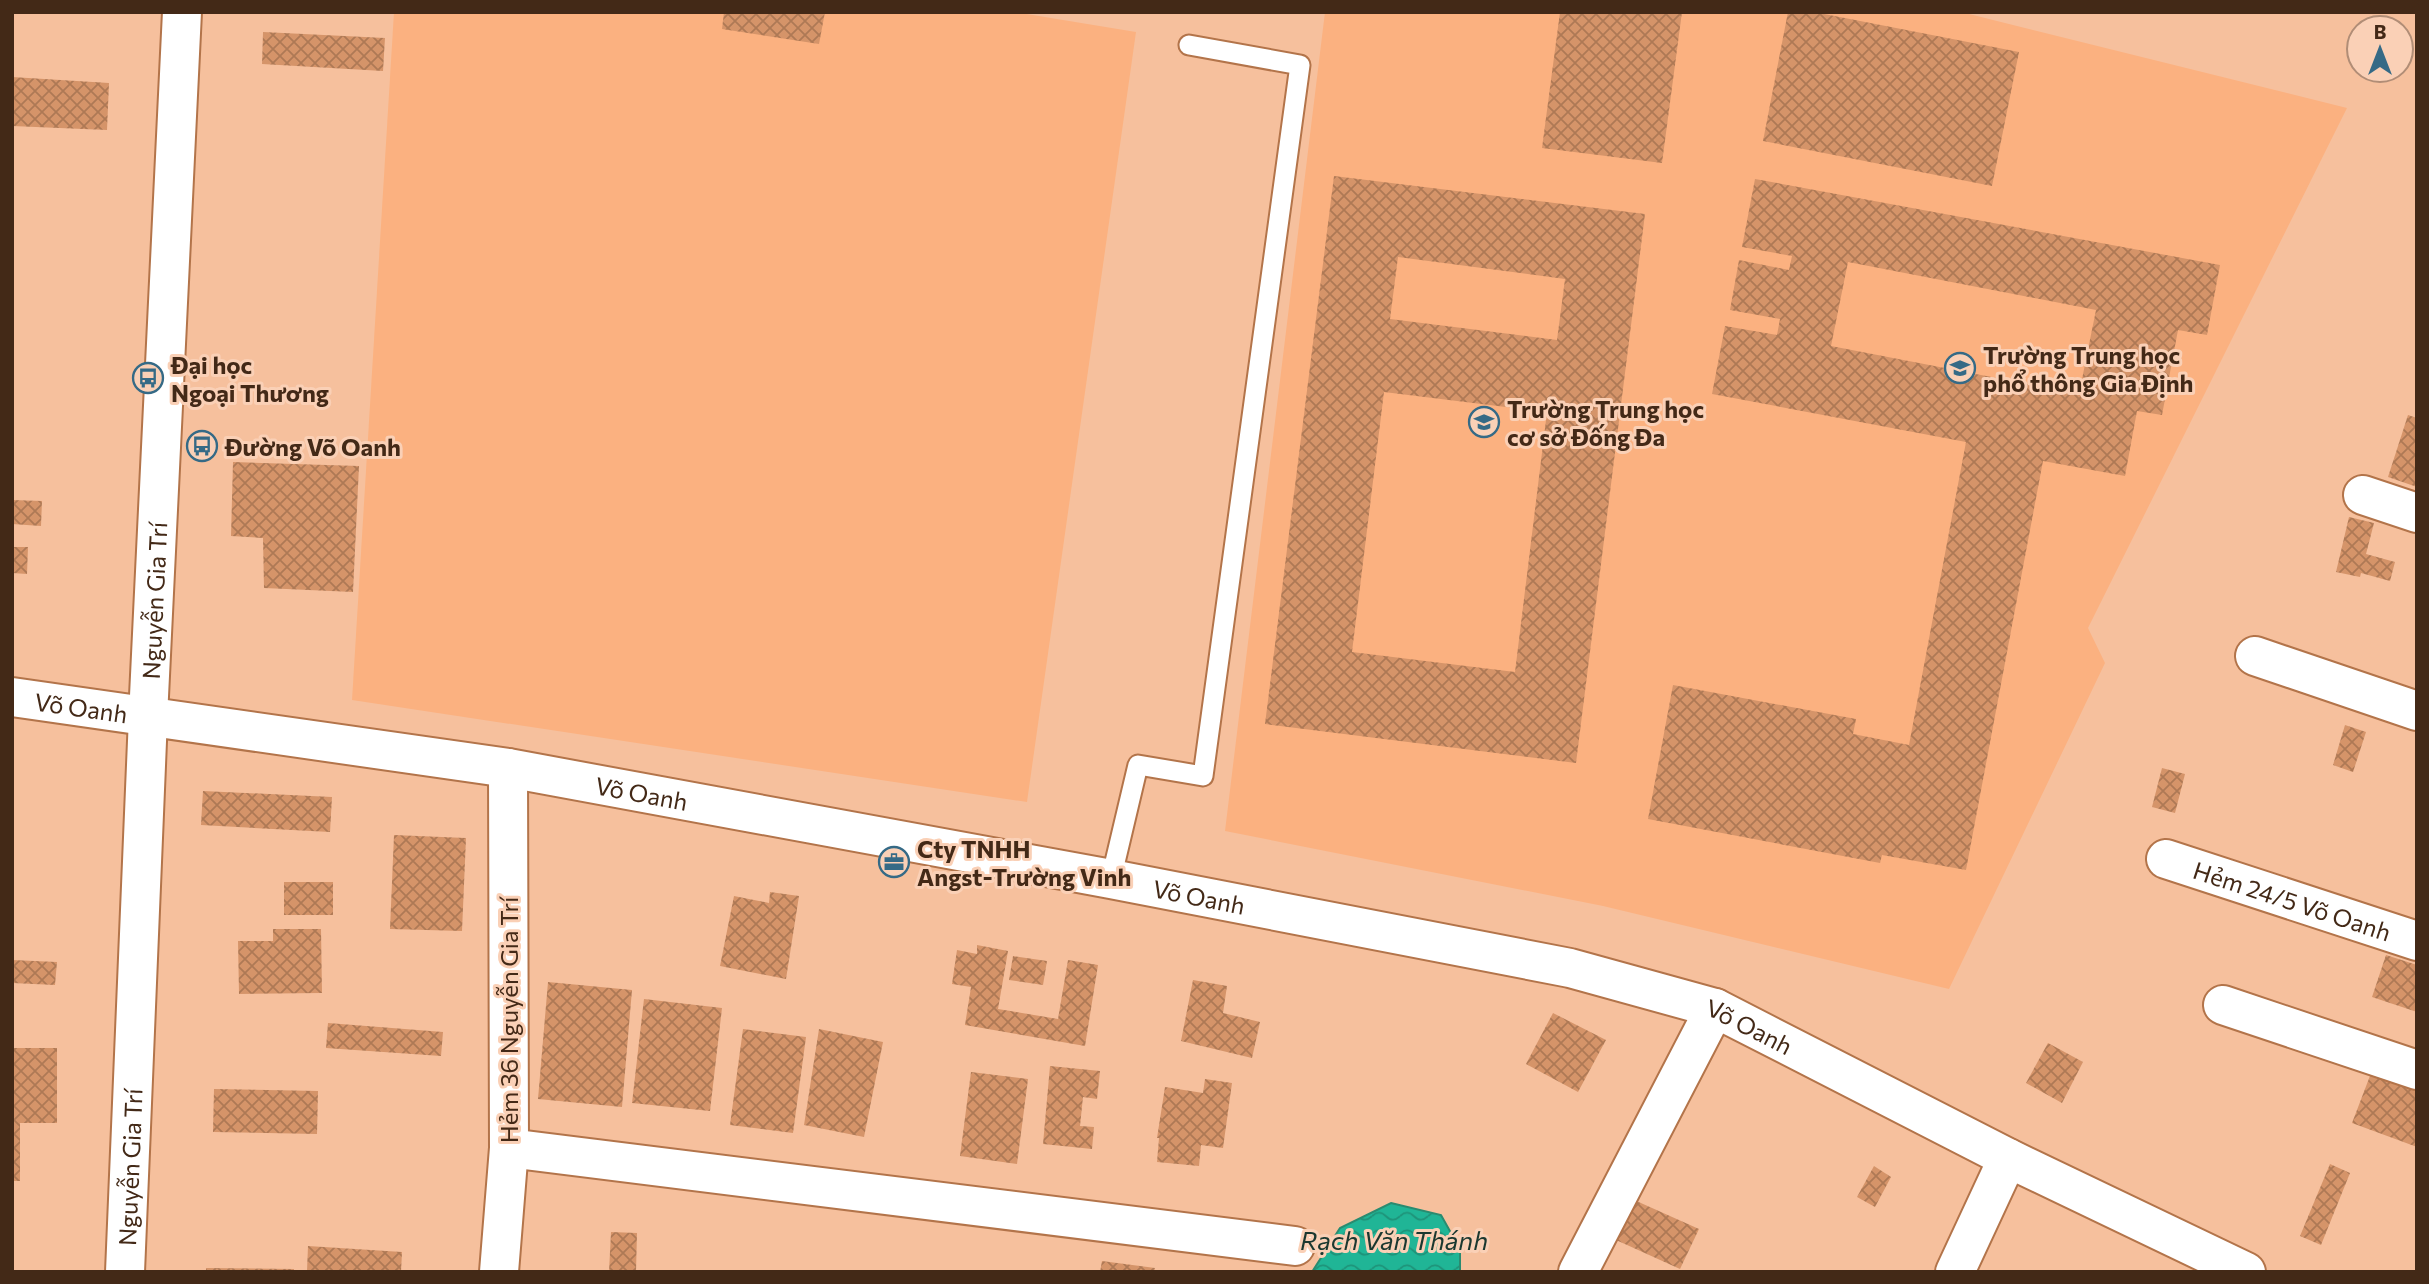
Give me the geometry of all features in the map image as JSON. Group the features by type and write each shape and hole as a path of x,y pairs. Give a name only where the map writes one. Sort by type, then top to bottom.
{"street":[{"name":"Nguyễn Gia Trí","path":"125,1272 148,717 183,12"},
{"path":"2363,495 2417,513"},
{"path":"2256,656 2417,711"},
{"name":"Võ Oanh","path":"12,697 508,768 1111,879 1570,968 1715,1008 2008,1158 2246,1272"},
{"name":"Hẻm 36 Nguyễn Gia Trí","path":"499,1272 509,1148 508,768"},
{"name":"Hẻm 24/5 Võ Oanh","path":"2166,859 2417,941"},
{"path":"2223,1004 2417,1070"},
{"path":"1584,1270 1715,1008"},
{"path":"509,1148 1295,1247"},
{"path":"1955,1272 2008,1158"}],"lane":[{"path":"1111,879 1138,765 1203,776 1300,65 1189,45"}],"shaded area":[{"path":"394,12 1014,12 1136,32 1027,802 352,700"},
{"path":"1325,12 1961,12 2347,108 2088,628 2105,663 1949,989 1603,906 1225,831"}],"water":[{"name":"Rạch Văn Thánh","path":"1391,1203 1441,1215 1460,1249 1460,1272 1312,1272 1340,1228"}],"building":[{"path":"724,12 825,12 819,44 722,29"},
{"path":"1560,12 1682,12 1662,163 1542,148"},
{"path":"1788,12 1814,12 2019,52 1992,186 1763,141"},
{"path":"263,32 385,38 383,71 262,64"},
{"path":"12,77 109,83 107,130 12,126"},
{"path":"1334,176 1645,214 1576,763 1265,724","holes":["1398,257 1565,279 1557,340 1390,319","1384,392 1547,412 1515,672 1352,652"]},
{"path":"1755,179 2220,265 2207,335 2178,330 2162,415 2137,411 2125,476 2043,461 1966,870 1882,855 1880,863 1648,819 1673,685 1856,719 1853,734 1909,745 1966,442 1712,394 1725,326 1777,335 1780,319 1730,310 1739,260 1789,270 1792,256 1742,247","holes":["1848,262 2096,310 2079,394 1831,346"]},
{"path":"2408,415 2417,418 2417,487 2388,477"},
{"path":"233,462 359,466 353,592 264,588 263,538 231,536"},
{"path":"12,500 42,501 41,526 12,524"},
{"path":"2349,517 2374,523 2366,554 2395,562 2390,581 2361,573 2360,577 2336,572"},
{"path":"12,547 28,547 27,574 12,573"},
{"path":"2345,725 2366,732 2353,772 2333,765"},
{"path":"2162,768 2185,774 2175,813 2152,807"},
{"path":"203,791 332,797 330,832 201,825"},
{"path":"394,835 466,838 462,931 390,929"},
{"path":"284,882 333,882 333,915 284,915"},
{"path":"770,892 799,896 786,979 720,966 734,896 769,903"},
{"path":"273,929 321,929 322,993 239,994 238,941 273,941"},
{"path":"977,945 1008,951 998,1009 1058,1019 1068,960 1098,965 1085,1046 965,1025 971,987 952,984 957,950 977,954"},
{"path":"2386,955 2417,965 2417,1012 2372,997"},
{"path":"1013,956 1047,961 1043,985 1009,980"},
{"path":"12,960 57,962 55,985 12,983"},
{"path":"1193,980 1227,986 1223,1013 1260,1022 1252,1058 1181,1041"},
{"path":"548,982 632,990 622,1107 538,1099"},
{"path":"644,999 722,1008 710,1111 632,1103"},
{"path":"1553,1013 1606,1040 1578,1092 1526,1064"},
{"path":"328,1023 443,1032 441,1056 326,1048"},
{"path":"743,1029 806,1037 793,1133 730,1125"},
{"path":"819,1029 883,1042 864,1137 804,1125"},
{"path":"2048,1043 2083,1062 2062,1103 2026,1083"},
{"path":"12,1048 57,1048 57,1123 20,1123 20,1181 12,1181"},
{"path":"1050,1066 1100,1071 1097,1099 1083,1097 1080,1126 1094,1127 1092,1149 1043,1144"},
{"path":"2373,1068 2417,1083 2417,1147 2352,1123"},
{"path":"971,1072 1028,1079 1017,1164 960,1156"},
{"path":"1205,1079 1232,1083 1223,1148 1201,1145 1199,1166 1157,1162 1157,1138 1165,1087 1203,1093"},
{"path":"214,1089 318,1091 317,1134 213,1132"},
{"path":"2330,1164 2350,1173 2321,1245 2300,1236"},
{"path":"1874,1166 1891,1177 1875,1207 1857,1197"},
{"path":"1623,1195 1699,1229 1680,1269 1605,1235"},
{"path":"611,1232 637,1233 636,1272 609,1272"},
{"path":"308,1246 402,1252 401,1272 307,1271"},
{"path":"1102,1261 1155,1268 1154,1272 1100,1272"},
{"path":"206,1268 294,1269 294,1272 206,1272"}],"place":[{"name":"Trường Trung học phổ thông Gia Định","path":"1960,368"},
{"name":"Đại học Ngoại Thương","path":"148,378"},
{"name":"Trường Trung học cơ sở Đống Đa","path":"1484,422"},
{"name":"Đường Võ Oanh","path":"202,446"},
{"name":"Cty TNHH Angst-Trường Vinh","path":"894,862"}]}
